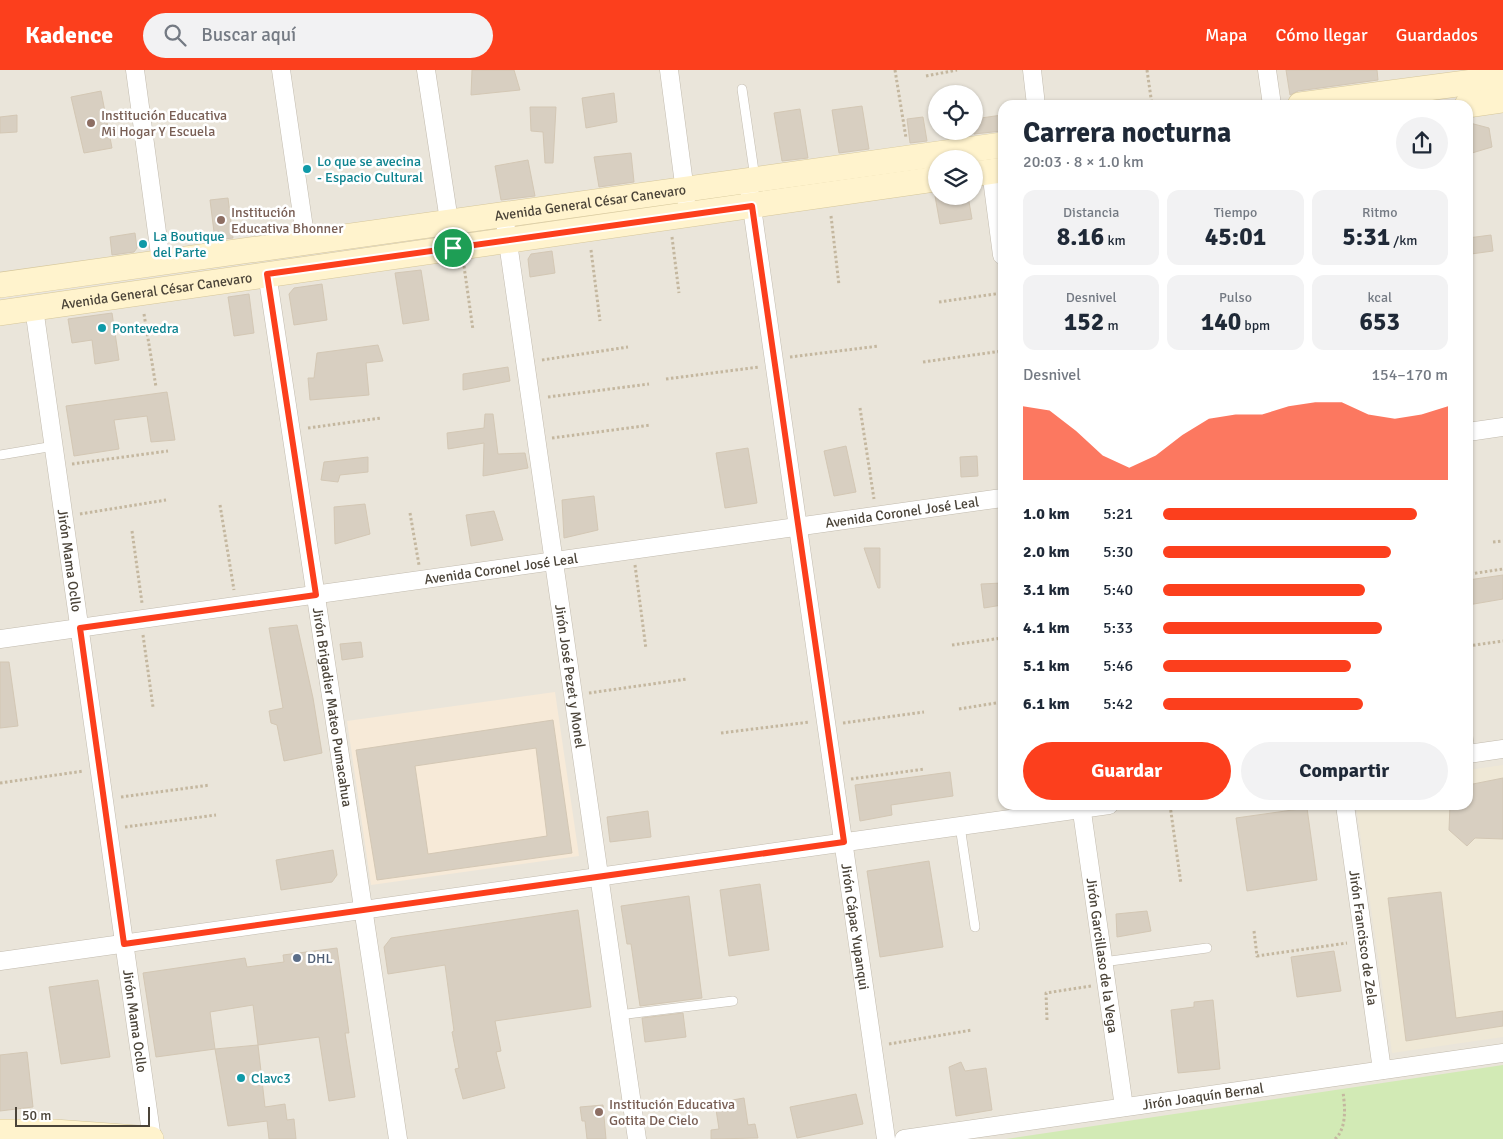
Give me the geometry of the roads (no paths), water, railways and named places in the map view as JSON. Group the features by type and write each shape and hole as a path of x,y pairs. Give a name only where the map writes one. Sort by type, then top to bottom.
{"main road":[{"path":"1338,100 1503,78"},
{"path":"1473,104 1503,100"},
{"name":"Avenida General César Canevaro","path":"0,285 998,146"},
{"name":"Avenida General César Canevaro","path":"0,313 928,180"},
{"path":"0,1132 54,1132 152,1139"}],"street":[{"path":"135,70 161,262"},
{"path":"281,70 306,242"},
{"path":"426,70 449,222 457,247"},
{"path":"669,70 685,189 679,216"},
{"path":"1032,70 1035,100"},
{"path":"1267,70 1271,100"},
{"path":"989,172 998,229"},
{"name":"Jirón Cápac Yupanqui","path":"751,180 752,206 886,1139"},
{"name":"Jirón José Pezet y Monel","path":"504,215 637,1139"},
{"name":"Jirón Brigadier Mateo Pumacahua","path":"267,274 398,1139"},
{"name":"Jirón Mama Ocllo","path":"34,308 152,1139"},
{"path":"1473,431 1503,427"},
{"name":"Avenida Coronel José Leal","path":"0,639 998,499"},
{"path":"1473,753 1503,749"},
{"path":"0,962 1062,810"},
{"name":"Jirón Garcillaso de la Vega","path":"1081,810 1124,1108"},
{"name":"Jirón Francisco de Zela","path":"1346,810 1382,1070"},
{"name":"Jirón Joaquín Bernal","path":"904,1139 1503,1053"}],"lane":[{"path":"742,89 751,180"},
{"path":"0,454 54,446"},
{"path":"960,826 975,926"},
{"path":"1103,962 1207,948"},
{"path":"619,1015 733,1001"}],"place":[{"name":"Institución Educativa Mi Hogar Y Escuela","path":"91,123"},
{"name":"Lo que se avecina - Espacio Cultural","path":"307,169"},
{"name":"Institución Educativa Bhonner","path":"221,220"},
{"name":"La Boutique del Parte","path":"143,244"},
{"name":"Pontevedra","path":"102,328"},
{"name":"DHL","path":"297,958"},
{"name":"Clavc3","path":"241,1078"},
{"name":"Institución Educativa Gotita De Cielo","path":"599,1112"}]}
